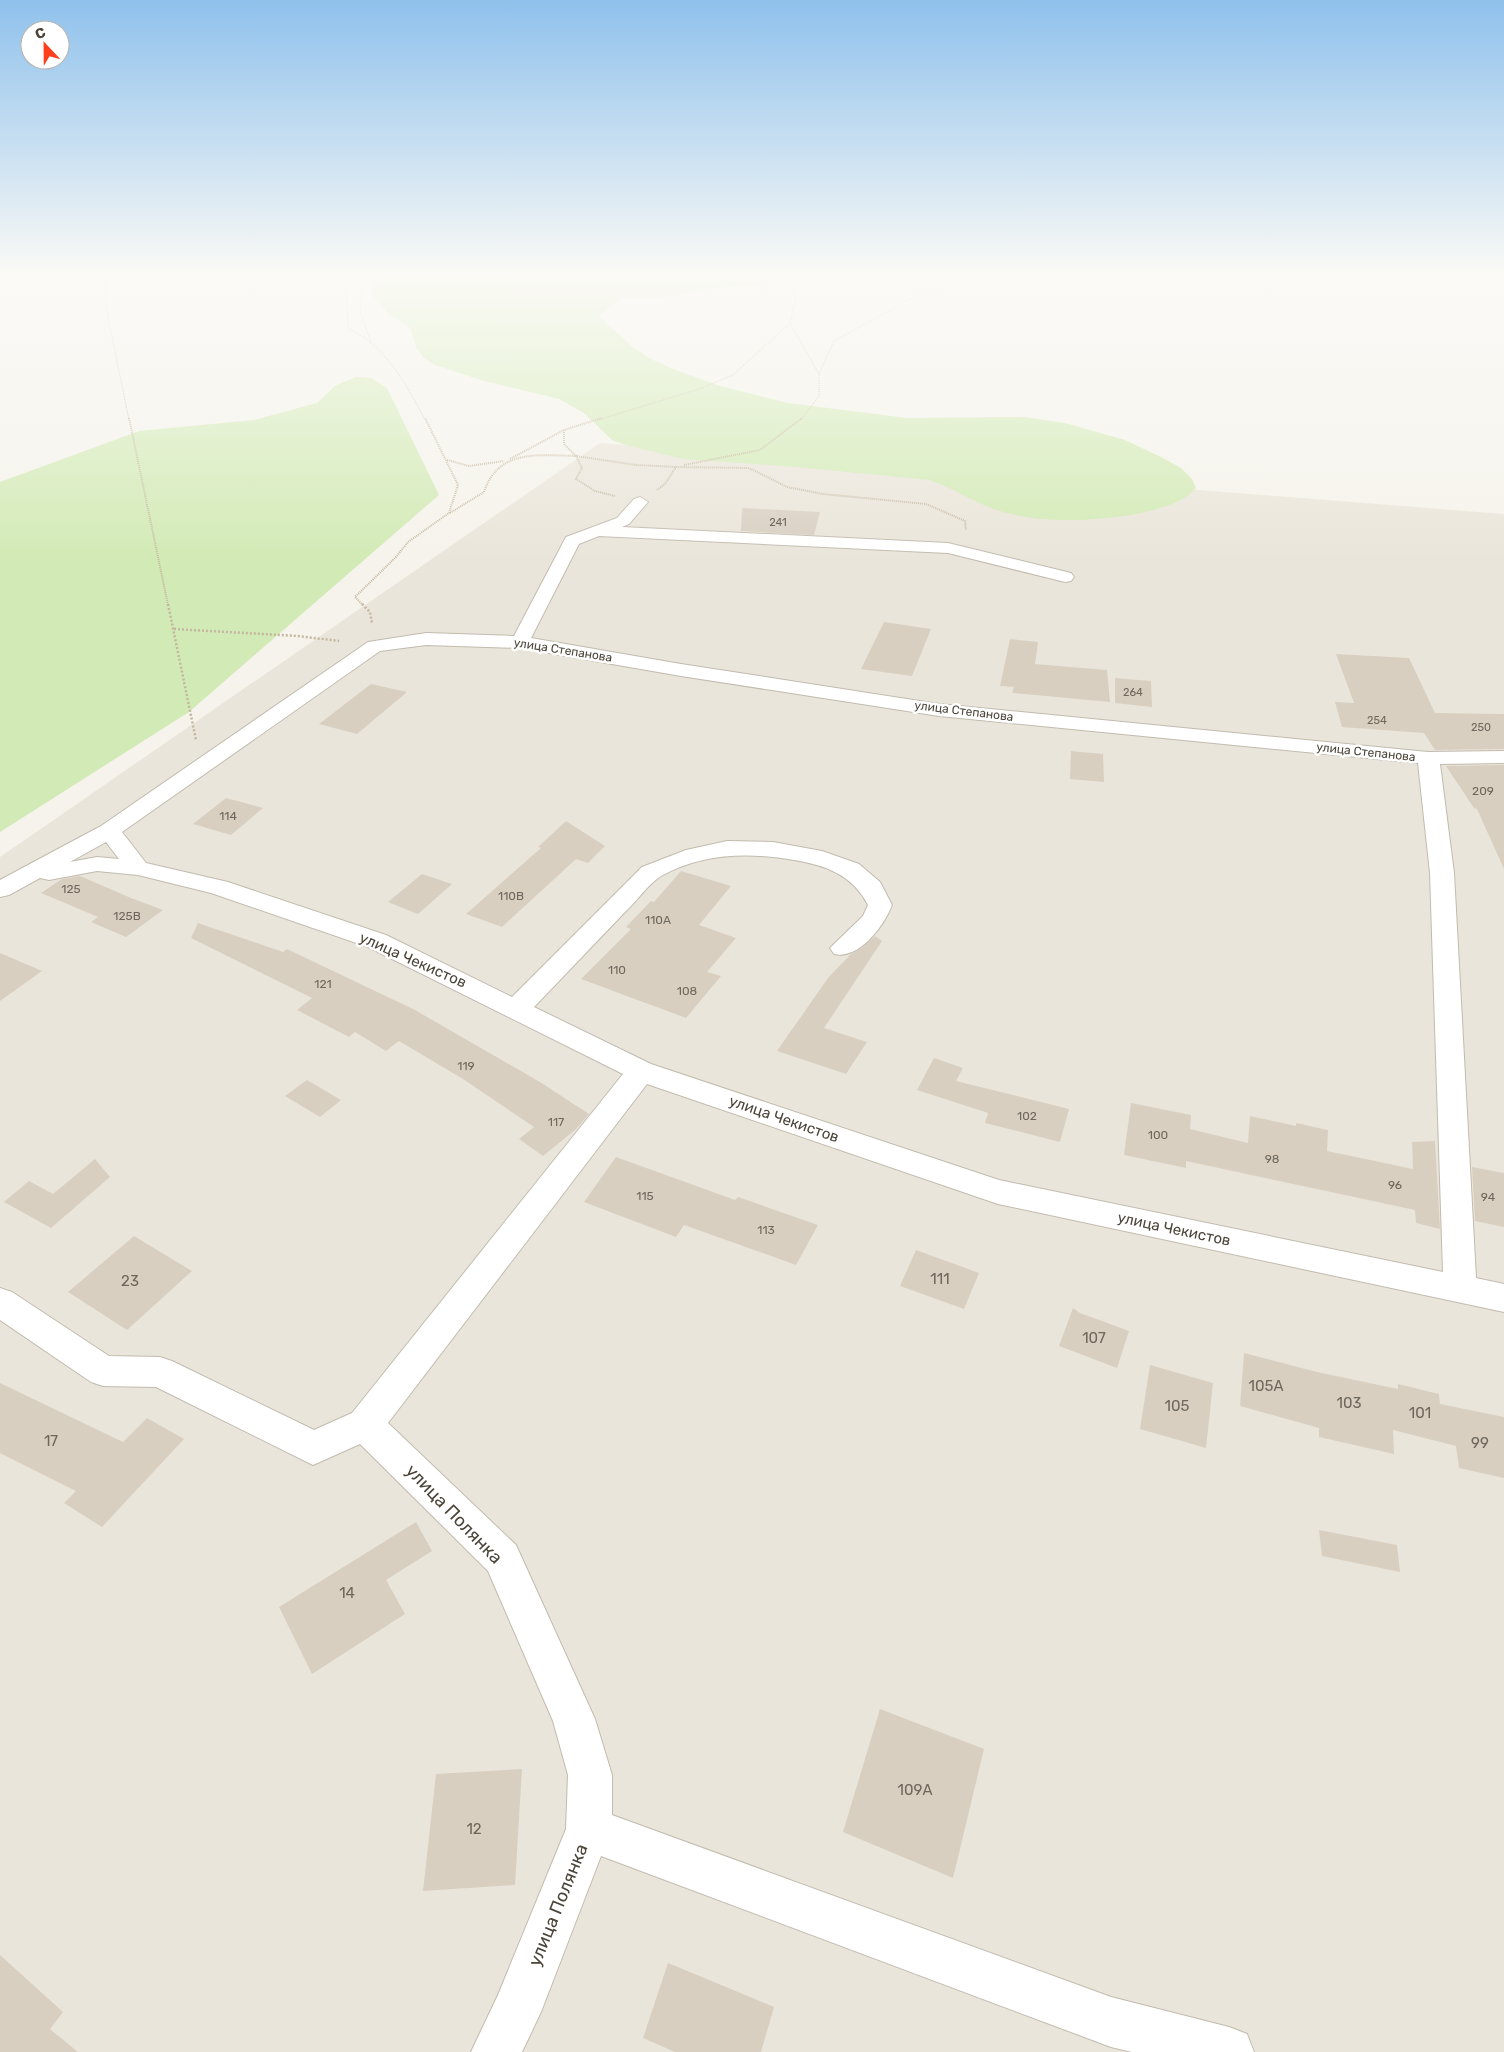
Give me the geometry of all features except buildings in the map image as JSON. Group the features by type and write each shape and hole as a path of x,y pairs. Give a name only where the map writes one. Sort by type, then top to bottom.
{"street":[{"path":"520,642 572,541 623,521 640,502"},
{"path":"597,531 835,540 948,548 1065,577"},
{"name":"улица Степанова","path":"375,646 426,639 520,642 681,670 939,710 1428,758 1504,757"},
{"path":"7,886 109,831 375,646"},
{"path":"1428,758 1442,873 1460,1290"},
{"path":"109,831 138,868"},
{"path":"517,1008 651,872 686,857 726,848 773,850 814,856 850,868 872,886 880,905 874,920 843,948"},
{"name":"улица Чекистов","path":"7,886 56,871 97,864 138,868 220,887 376,941 517,1008 641,1071 998,1192 1504,1298"},
{"path":"0,1302 103,1371 160,1372 313,1448 365,1425 641,1071"},
{"name":"улица Полянка","path":"365,1425 502,1558 574,1719 590,1775 589,1829 516,2012 496,2052"},
{"path":"589,1829 1111,2022 1229,2052"}],"path":[{"path":"119,371 202,767"},
{"path":"395,371 435,437 458,485 449,513"},
{"path":"174,629 298,636 375,646 370,612 355,597 396,557 408,542 449,513 484,492 487,478 505,461 528,451 564,430 702,388 734,376 740,371"},
{"path":"564,430 564,444 576,456 582,468 576,479 595,491 640,502 665,484 676,467 760,450 800,421 819,396 820,371"},
{"path":"446,460 469,466 539,455 576,456 636,465 749,468 787,488 823,494 926,504 965,520 968,553"}],"shaded area":[{"path":"600,443 1504,514 1504,2052 0,2052 0,857"}],"green space":[{"path":"453,371 678,371 717,385 788,403 907,418 1024,417 1065,423 1125,440 1161,457 1181,468 1192,479 1196,488 1185,498 1168,506 1125,516 1079,520 1030,518 983,505 929,480 796,467 683,459 626,445 612,440 584,413 559,399 481,380"},
{"path":"356,377 371,378 387,388 439,495 189,712 0,832 0,482 139,431 254,420 317,403 335,386"}]}
